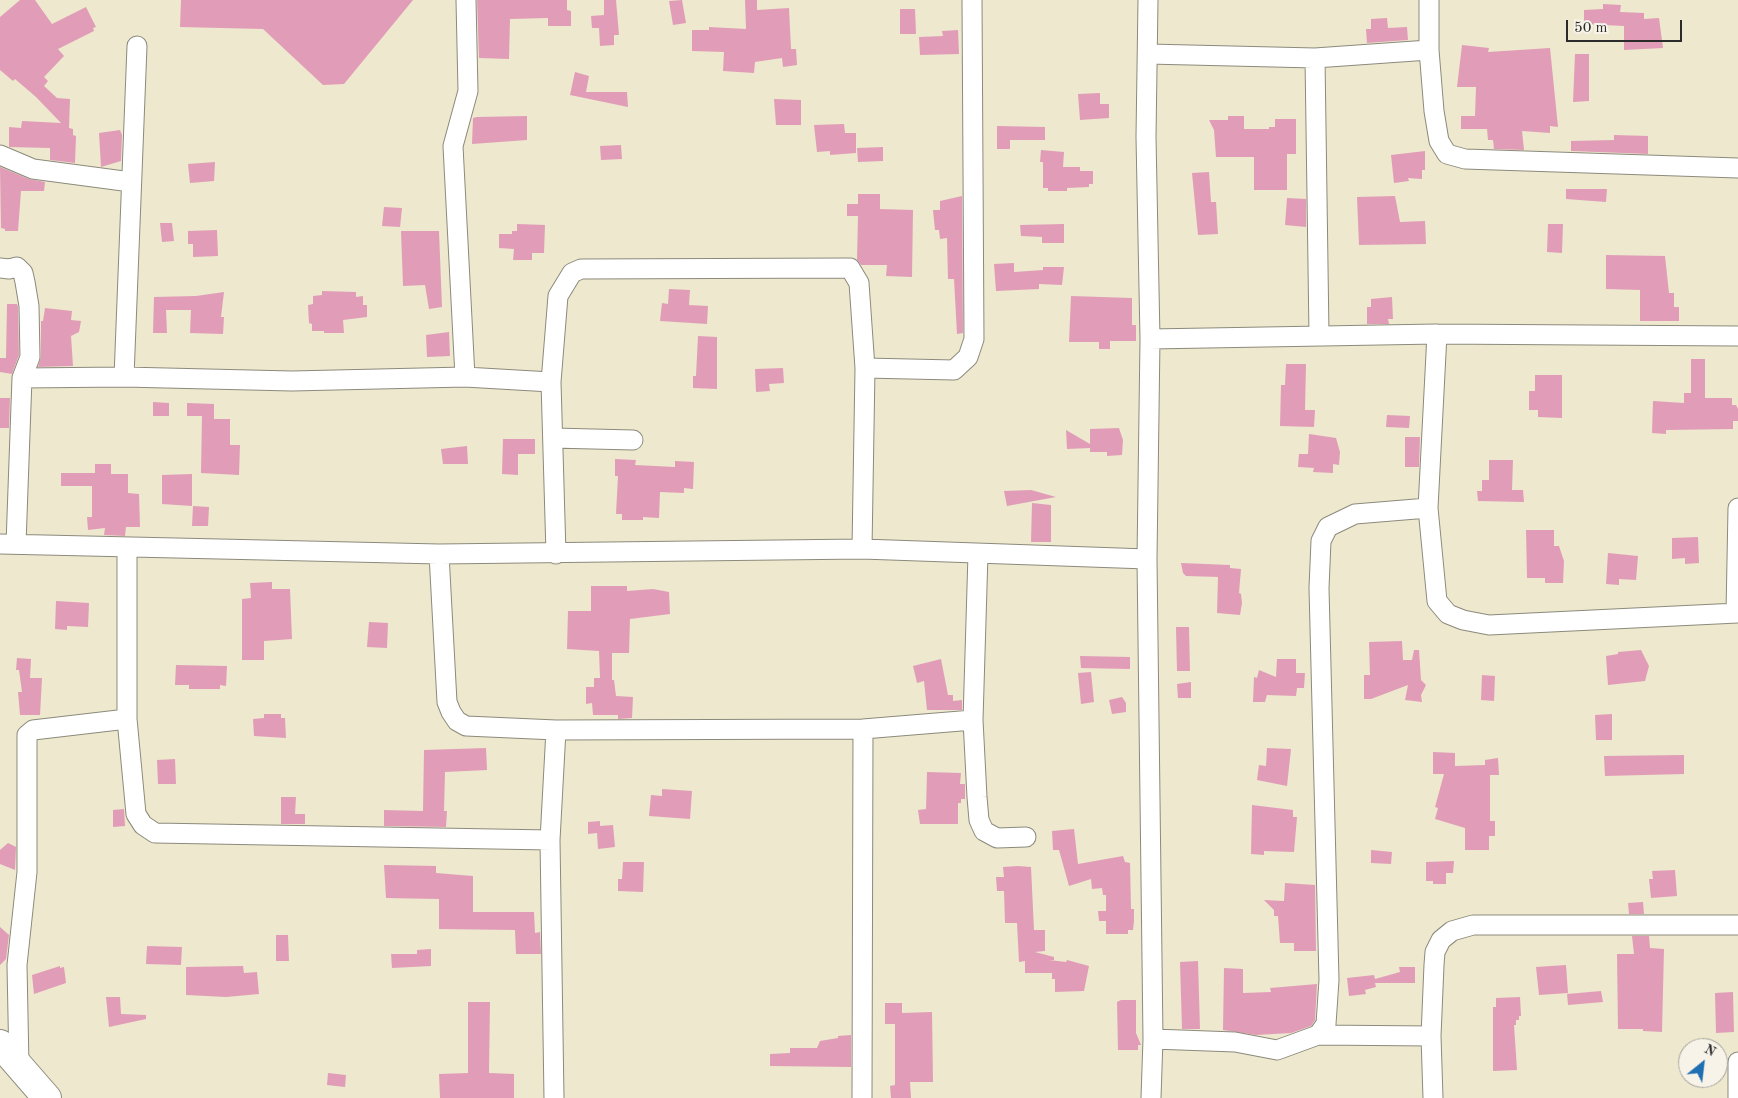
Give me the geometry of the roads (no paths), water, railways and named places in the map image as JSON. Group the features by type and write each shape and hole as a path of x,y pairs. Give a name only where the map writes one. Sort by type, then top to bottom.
{"highway":[{"path":"0,1044 47,1098"}],"street":[{"path":"465,377 453,146 468,91 466,0"},
{"path":"865,368 954,370 968,357 974,339 972,0"},
{"path":"1148,0 1146,137 1150,339 1147,560 1153,1039 1151,1098"},
{"path":"1428,0 1429,50 1438,134 1439,142 1447,154 1465,159 1738,168"},
{"path":"124,377 137,46"},
{"path":"1148,54 1315,58 1429,50"},
{"path":"1315,58 1319,334"},
{"path":"0,154 33,169 132,182"},
{"path":"0,268 10,269 18,267 23,273 29,306 30,357 22,378 8,544 439,554 862,549 1147,560"},
{"path":"556,554 551,382 558,296 572,273 580,269 850,268 860,283 865,368 862,549"},
{"path":"1150,339 1319,334 1738,336"},
{"path":"1437,334 1428,508 1437,601 1448,614 1463,620 1489,625 1737,613 1738,508"},
{"path":"22,378 124,377 292,381 465,377 551,382"},
{"path":"553,438 633,440"},
{"path":"1318,1036 1326,1024 1329,980 1318,588 1322,541 1328,527 1355,514 1428,508"},
{"path":"128,548 127,719 136,814 142,826 155,833 550,840"},
{"path":"439,554 448,702 451,712 457,721 466,726 556,730 863,729 973,720"},
{"path":"978,554 973,720 976,797 979,820 984,831 997,838 1026,837"},
{"path":"19,1066 17,965 27,872 27,735 33,730 127,719"},
{"path":"862,1098 863,729"},
{"path":"554,1098 550,840 556,730"},
{"path":"1433,1098 1431,1036 1436,952 1441,940 1452,931 1474,925 1738,924"},
{"path":"1153,1039 1235,1042 1277,1050 1318,1036 1431,1036"},
{"path":"1738,1062 1738,1098"}]}
